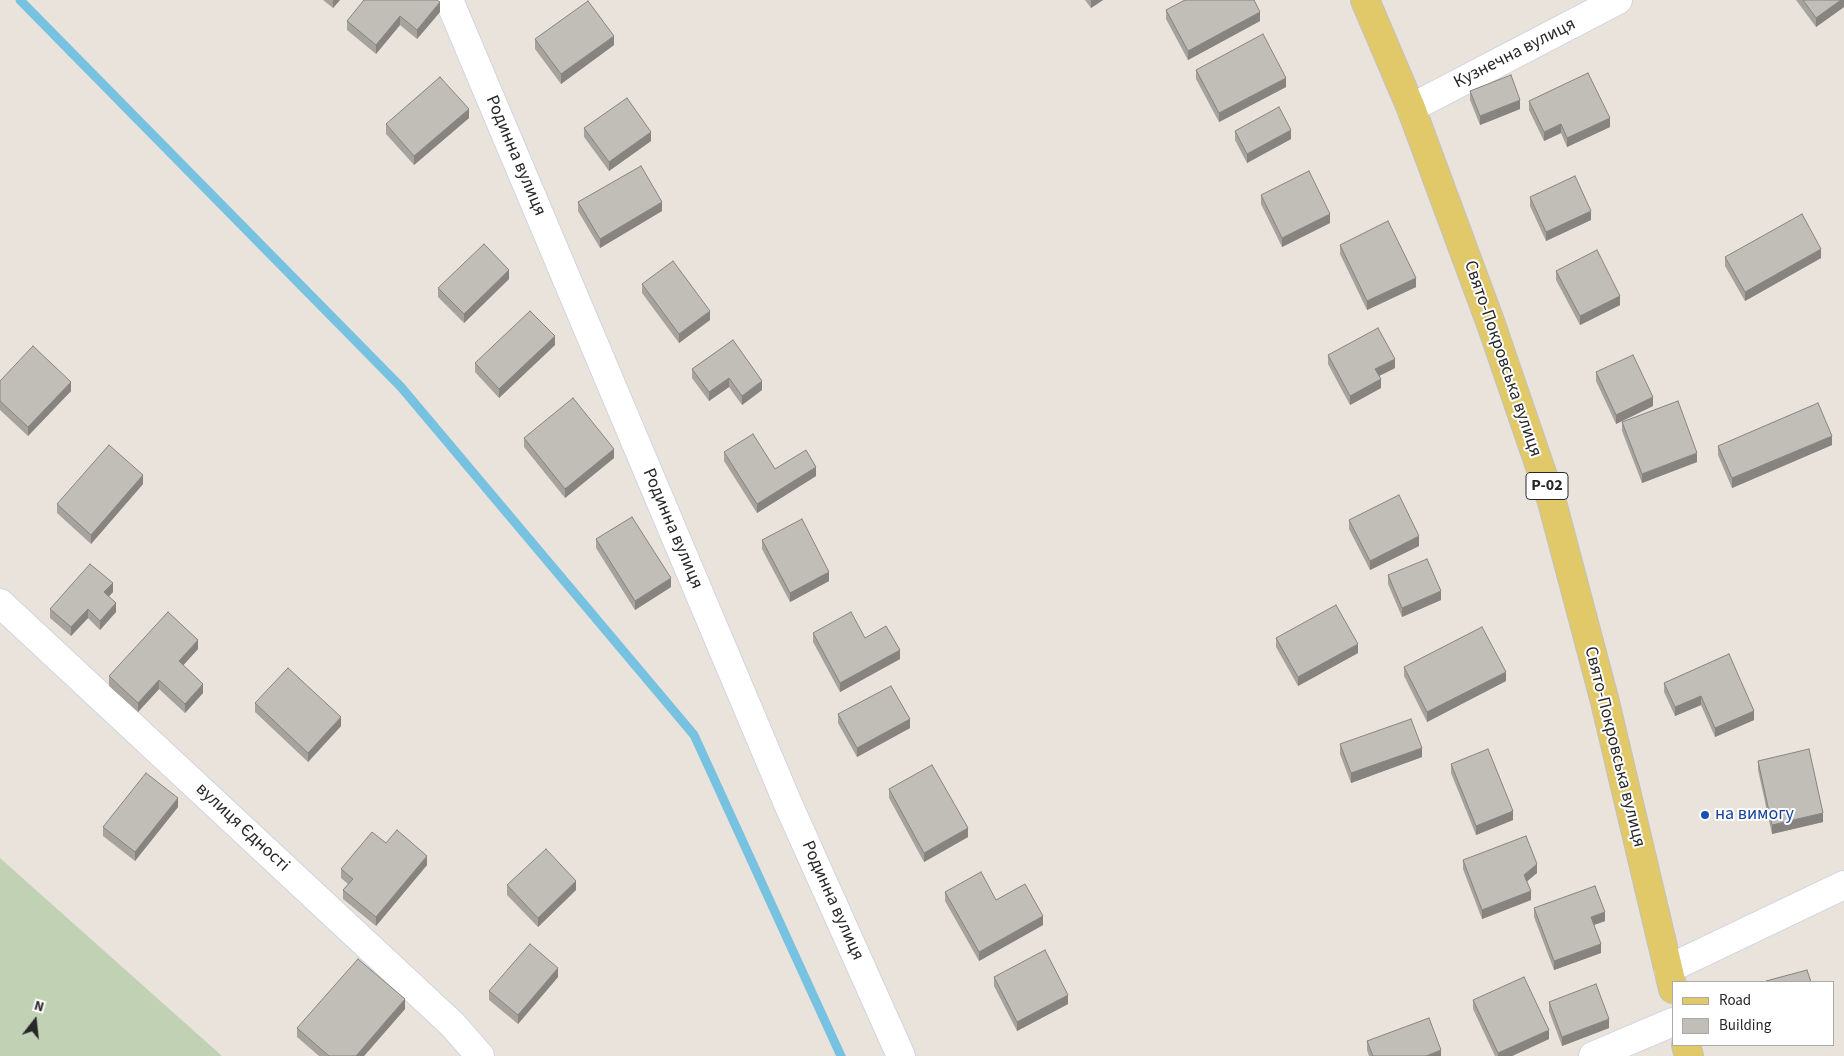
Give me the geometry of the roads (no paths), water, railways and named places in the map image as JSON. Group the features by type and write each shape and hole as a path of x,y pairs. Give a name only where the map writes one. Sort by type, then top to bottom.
{"main road":[{"name":"Свято-Покровська вулиця","path":"1365,0 1411,108 1491,324 1552,502 1605,702 1670,979"}],"street":[{"name":"Родинна вулиця","path":"449,0 789,806 901,1056"},
{"name":"Кузнечна вулиця","path":"1411,108 1618,0"},
{"name":"вулиця Єдності","path":"0,603 453,1025 480,1056"},
{"path":"1670,979 1844,885"},
{"path":"1593,1056 1672,1022"}],"waterway":[{"path":"20,0 401,387 694,735 841,1056"}],"place":[{"name":"на вимогу","path":"1705,815"}]}
